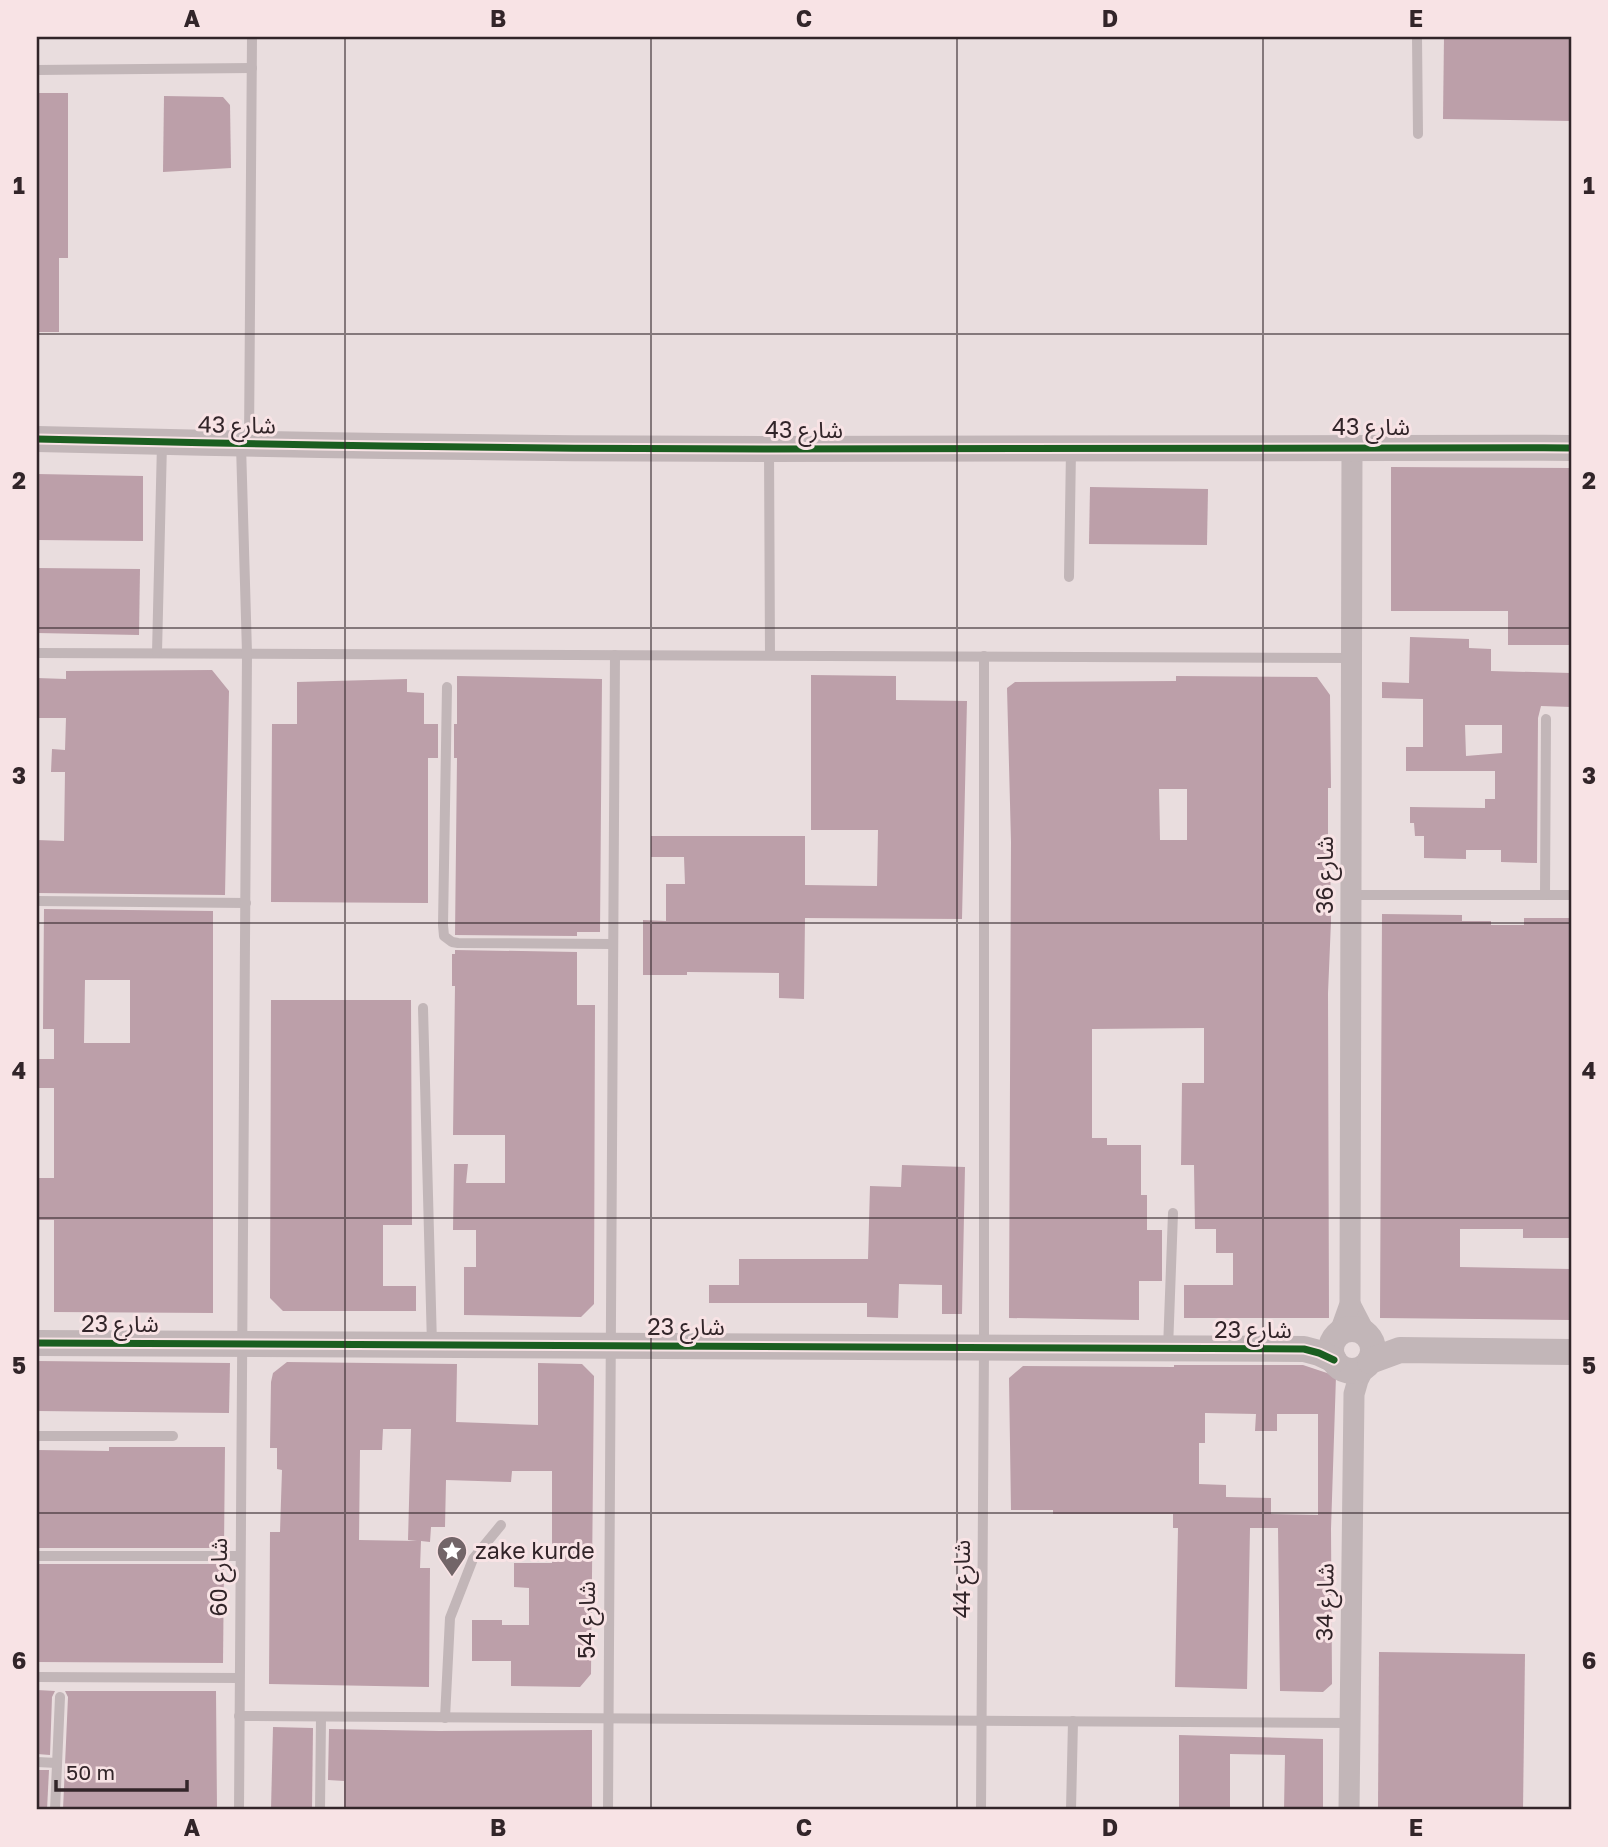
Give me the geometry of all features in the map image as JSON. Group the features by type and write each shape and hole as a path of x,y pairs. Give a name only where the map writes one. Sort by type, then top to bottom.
{"street":[{"name":"شارع 43","path":"37,439 245,444 769,449 1352,446 1571,449"},
{"name":"شارع 36","path":"1352,446 1350,1304 1346,1319 1353,1350"},
{"name":"شارع 23","path":"37,1343 1353,1350"},
{"path":"1353,1350 1571,1352"},
{"name":"شارع 34","path":"1349,1810 1353,1350"}],"lane":[{"name":"شارع 60","path":"239,1810 246,903 245,444 252,37"},
{"path":"1417,37 1418,134"},
{"path":"37,70 252,68"},
{"path":"157,653 162,442"},
{"path":"1069,577 1071,448"},
{"path":"769,449 770,655"},
{"path":"37,653 1352,658"},
{"name":"شارع 54","path":"608,1810 614,654"},
{"name":"شارع 44","path":"981,1810 984,656"},
{"path":"447,687 444,936 458,943 612,944"},
{"path":"1545,895 1546,719"},
{"path":"1351,895 1571,895"},
{"path":"37,901 246,903"},
{"path":"423,1008 432,1345"},
{"path":"1167,1349 1172,1213"},
{"path":"37,1436 173,1436"},
{"path":"445,1718 450,1618 473,1559 501,1525"},
{"path":"37,1556 240,1556"},
{"path":"37,1677 239,1678"},
{"path":"55,1810 60,1697"},
{"path":"239,1716 1350,1723"},
{"path":"320,1810 321,1717"},
{"path":"1071,1810 1073,1721"},
{"path":"37,1762 57,1763"}],"building":[{"path":"1444,37 1571,37 1571,121 1443,119"},
{"path":"37,93 68,93 68,258 59,258 59,332 37,332"},
{"path":"164,96 223,97 230,105 231,168 163,172"},
{"path":"1391,467 1571,468 1571,645 1508,645 1508,611 1391,611"},
{"path":"37,474 143,476 143,541 37,540"},
{"path":"1090,487 1208,489 1207,545 1089,544"},
{"path":"37,568 140,569 139,635 37,633"},
{"path":"1410,637 1469,639 1469,648 1491,649 1491,671 1571,673 1571,707 1541,706 1538,718 1537,863 1501,862 1501,850 1466,850 1466,859 1424,858 1424,836 1415,836 1414,823 1410,823 1410,807 1485,808 1485,799 1495,799 1495,771 1406,771 1406,747 1423,747 1423,699 1382,698 1382,682 1409,683","holes":["1465,725 1502,725 1502,753 1466,756"]},
{"path":"212,670 229,691 225,895 37,893 37,840 64,841 65,772 51,772 52,749 65,750 66,718 37,718 37,678 66,679 66,671"},
{"path":"811,675 896,676 896,700 967,701 962,919 805,918 804,999 779,998 779,973 687,972 687,975 643,975 643,920 666,921 666,884 685,884 684,857 651,857 651,836 805,836 805,885 877,886 878,830 811,830"},
{"path":"457,676 602,679 600,932 577,932 577,936 455,935 457,758 454,758 454,724 457,724"},
{"path":"1176,676 1317,677 1330,695 1329,1318 1184,1318 1184,1285 1233,1285 1233,1253 1216,1253 1216,1229 1195,1229 1194,1165 1181,1165 1182,1083 1204,1083 1204,1028 1092,1029 1092,1138 1107,1138 1107,1145 1141,1145 1141,1195 1147,1195 1147,1230 1162,1230 1162,1281 1139,1281 1139,1320 1009,1318 1011,842 1007,688 1015,682 1176,681","holes":["1159,789 1187,789 1187,840 1160,840"]},
{"path":"407,679 407,692 424,693 424,724 438,724 438,758 428,758 428,903 271,902 272,724 297,724 297,682"},
{"path":"44,909 213,911 213,1313 54,1312 54,1220 37,1220 37,1178 54,1178 54,1088 37,1088 37,1059 54,1059 54,1029 43,1029","holes":["85,980 130,980 130,1043 84,1043"]},
{"path":"1382,914 1462,915 1462,921 1491,921 1491,925 1524,925 1524,918 1571,918 1571,1238 1523,1238 1523,1229 1460,1229 1460,1267 1571,1269 1571,1320 1380,1318"},
{"path":"455,950 577,952 577,1005 595,1005 594,1304 581,1317 464,1315 464,1267 476,1267 476,1230 453,1230 454,1164 468,1164 466,1183 505,1183 505,1135 453,1135 455,986 452,986 452,954 455,954"},
{"path":"271,1000 411,1000 412,1225 383,1225 383,1286 416,1286 416,1311 283,1311 270,1298"},
{"path":"902,1165 965,1167 962,1314 942,1314 942,1285 899,1284 898,1318 867,1317 867,1303 709,1303 709,1285 739,1285 739,1259 868,1259 870,1186 901,1187"},
{"path":"37,1361 230,1363 229,1413 37,1411"},
{"path":"287,1362 457,1364 456,1422 538,1425 538,1363 582,1364 594,1376 591,1674 580,1687 511,1686 511,1661 472,1661 472,1620 502,1620 502,1625 529,1625 529,1588 514,1587 514,1563 552,1563 552,1471 512,1471 511,1482 446,1480 445,1527 431,1527 430,1542 421,1541 420,1568 430,1568 429,1687 269,1684 270,1532 280,1532 282,1470 277,1469 277,1448 270,1448 273,1373","holes":["383,1429 411,1429 408,1540 417,1541 359,1540 360,1450 382,1450"]},
{"path":"1303,1365 1336,1376 1331,1529 1332,1684 1323,1692 1280,1691 1278,1528 1250,1528 1247,1689 1175,1687 1178,1528 1173,1528 1173,1514 1053,1514 1053,1510 1011,1510 1009,1378 1023,1366","holes":["1205,1413 1256,1414 1255,1431 1277,1431 1277,1414 1318,1414 1318,1515 1271,1514 1271,1498 1226,1497 1226,1485 1199,1484 1199,1443 1205,1443"]},
{"path":"109,1447 225,1447 224,1548 37,1548 37,1450 109,1451"},
{"path":"37,1564 224,1564 223,1663 37,1662"},
{"path":"1379,1652 1525,1654 1523,1810 1378,1807"},
{"path":"37,1690 55,1691 52,1697 50,1755 37,1754"},
{"path":"65,1691 216,1691 217,1810 63,1810 68,1697"},
{"path":"273,1727 313,1728 312,1810 271,1810"},
{"path":"329,1729 592,1730 592,1810 344,1810 344,1781 328,1780"},
{"path":"1179,1735 1323,1739 1323,1810 1284,1810 1285,1755 1230,1754 1230,1810 1179,1810"},
{"path":"37,1770 49,1770 47,1810 37,1810"}],"cycle path":[{"path":"37,439 586,448 1571,448"},
{"path":"37,1343 1304,1349 1334,1360"}],"place":[{"name":"zake kurde","path":"452,1578"}]}
